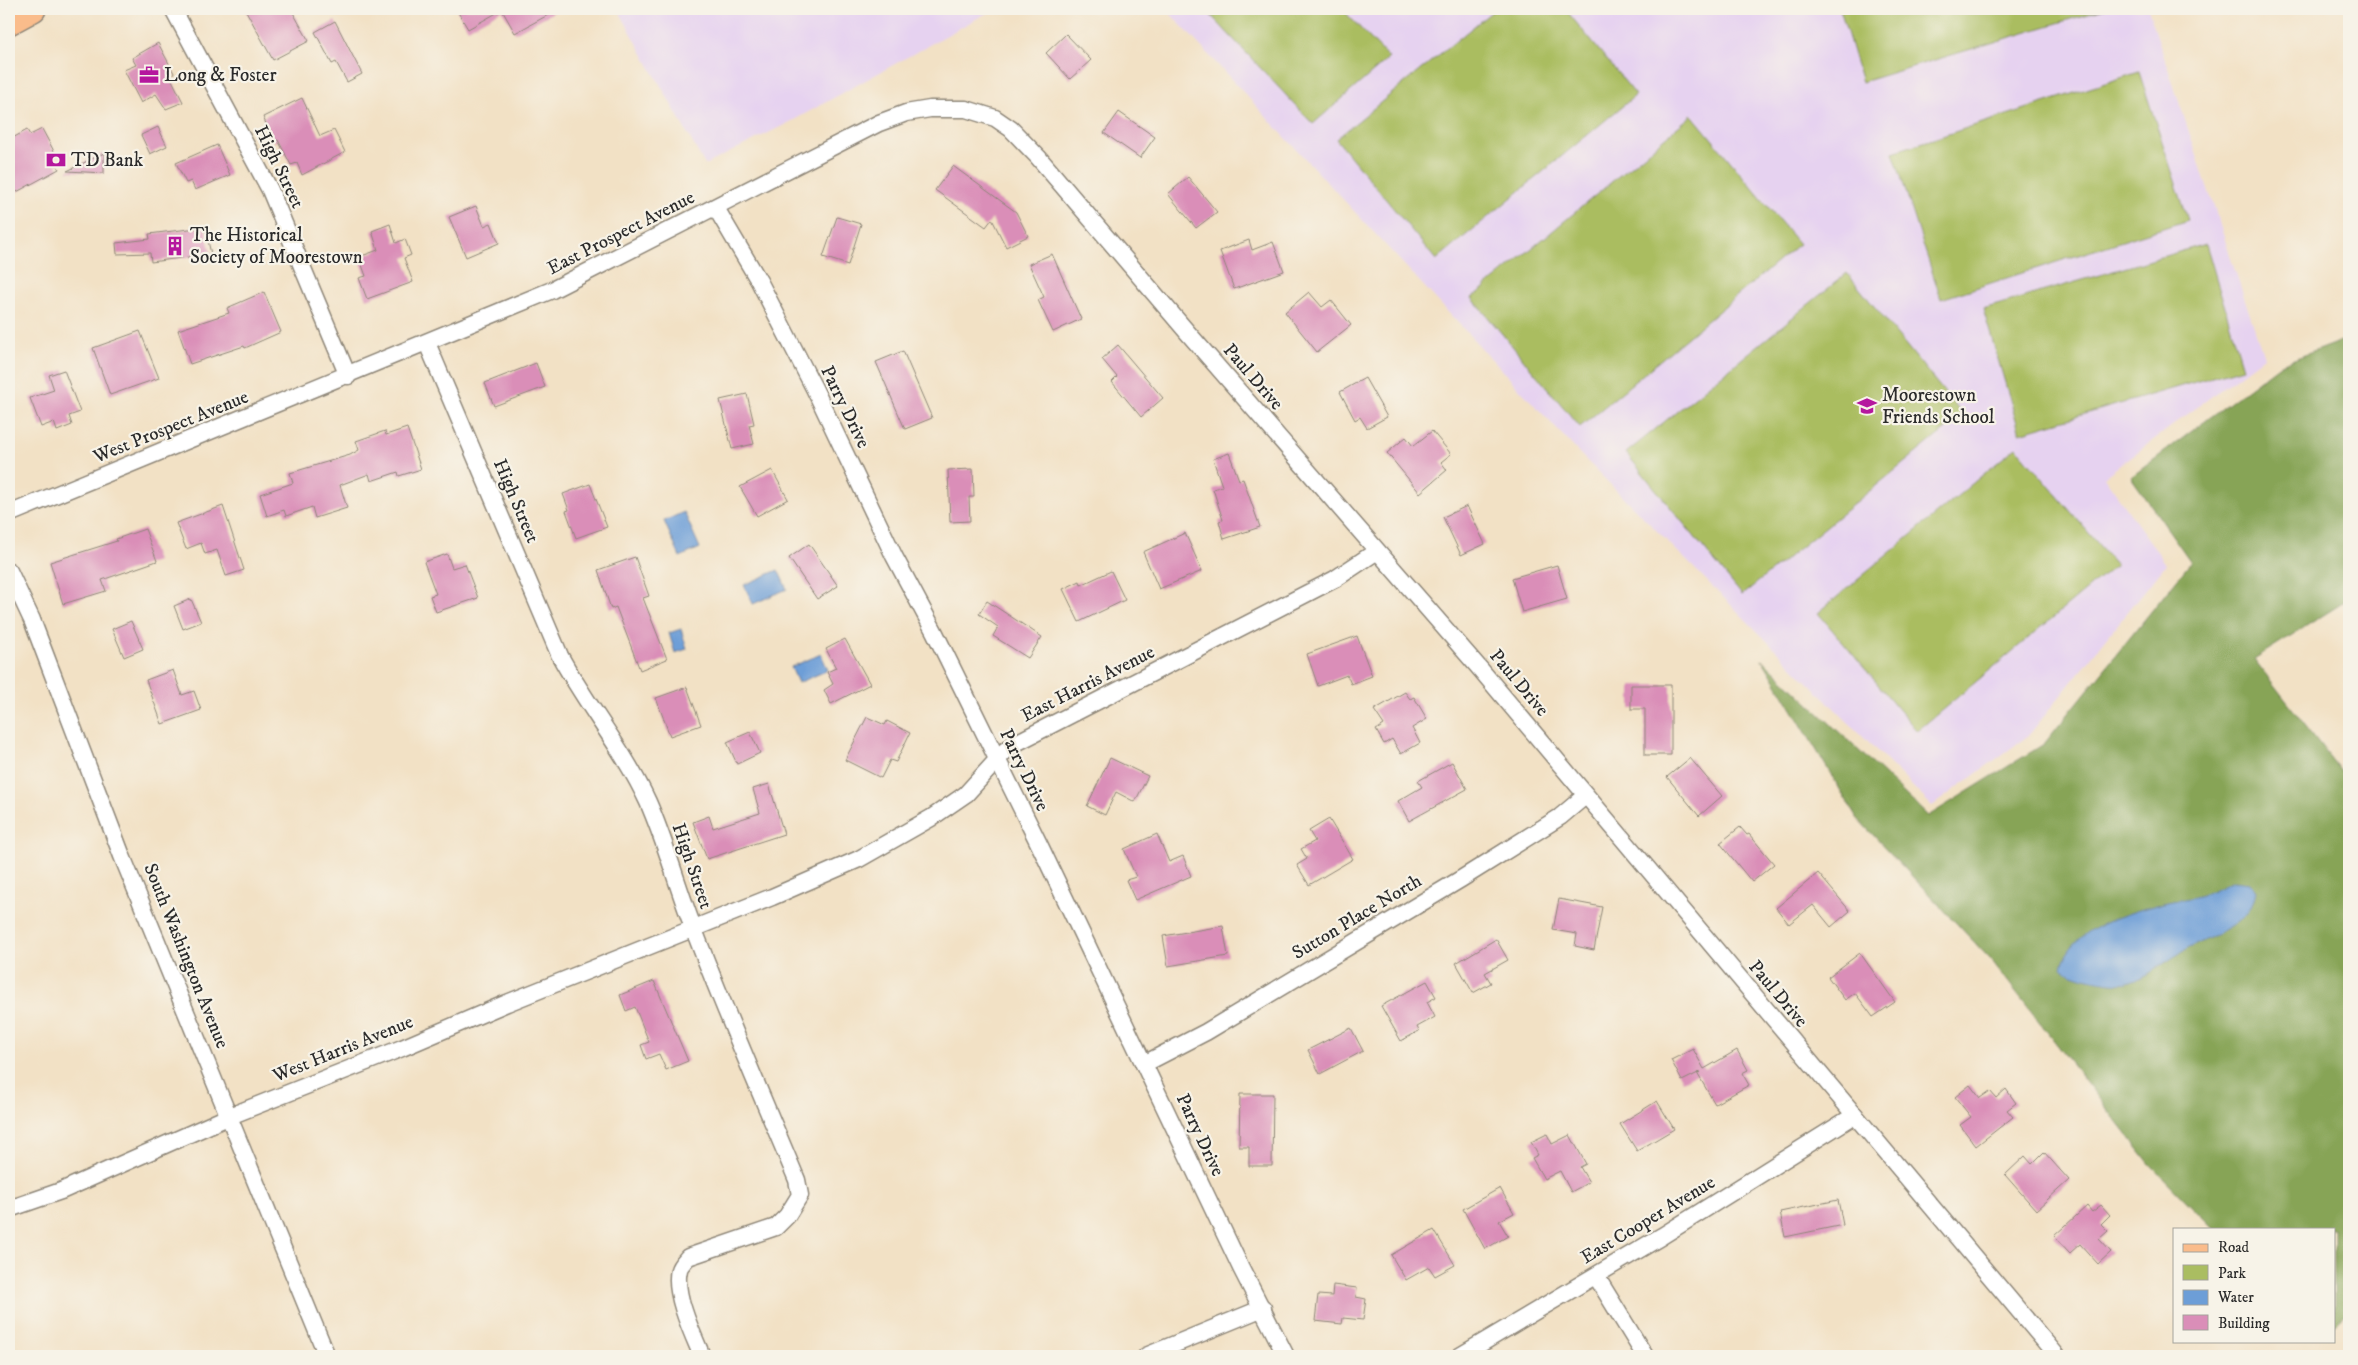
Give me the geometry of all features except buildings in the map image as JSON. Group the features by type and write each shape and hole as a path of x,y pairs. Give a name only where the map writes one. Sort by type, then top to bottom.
{"main road":[{"path":"9,22 33,9"}],"street":[{"name":"High Street","path":"173,9 270,190 348,376"},
{"name":"Paul Drive","path":"906,113 930,108 966,108 995,118 1011,129 1038,157 1093,219 1188,333 1482,670 2057,1356"},
{"name":"East Prospect Avenue","path":"348,376 552,290 716,208 878,123 906,113"},
{"name":"Parry Drive","path":"716,208 770,301 997,760 1241,1268 1286,1356"},
{"name":"High Street","path":"427,343 560,656 586,702 615,744 647,801 660,832 693,928 797,1180 800,1195 787,1216 776,1227 688,1257 679,1269 680,1294 686,1319 702,1356"},
{"name":"West Prospect Avenue","path":"9,514 348,376"},
{"name":"East Harris Avenue","path":"693,928 802,884 886,845 966,794 997,760 1016,743 1335,579 1378,551"},
{"name":"South Washington Avenue","path":"9,571 32,620 119,847 327,1356"},
{"name":"Sutton Place North","path":"1144,1064 1206,1032 1461,879 1560,817 1586,796"},
{"name":"West Harris Avenue","path":"9,1209 61,1191 230,1116 402,1048 693,928"},
{"name":"East Cooper Avenue","path":"1460,1356 1596,1276 1855,1114"},
{"path":"1596,1276 1645,1356"},
{"path":"1146,1356 1263,1308"}],"shaded area":[{"path":"618,9 994,9 792,121 705,165"},
{"name":"Moorestown Friends School","path":"1166,9 2148,9 2264,357 2104,477 2166,564 2029,735 1932,806 1581,455"}],"green space":[{"path":"1205,9 1342,9 1389,58 1313,124"},
{"path":"1495,9 1565,9 1636,95 1436,260 1336,139"},
{"path":"1840,9 2104,9 1862,82"},
{"path":"2139,72 2188,220 1941,299 1893,152"},
{"path":"1692,115 1799,244 1580,427 1472,298"},
{"path":"2206,244 2243,368 2020,433 1983,309"},
{"path":"1847,273 1963,415 1742,595 1626,453"},
{"path":"2349,338 2349,599 2254,659 2349,782 2349,1310 2336,1322 2336,1228 2213,1228 2150,1164 1992,961 1857,818 1762,659 1928,816 2044,744 2191,562 2131,477 2281,364"},
{"path":"2016,447 2116,565 1917,731 1818,613"}],"water":[{"path":"684,512 700,548 680,557 664,521"},
{"path":"778,570 787,589 753,604 744,585"},
{"path":"681,629 687,649 675,653 669,633"},
{"path":"821,654 828,670 798,683 791,667"},
{"path":"2234,881 2250,883 2256,891 2251,906 2245,915 2228,928 2182,952 2142,977 2122,984 2074,975 2062,968 2067,954 2076,943 2103,924 2135,911 2195,897"}],"place":[{"name":"Long & Foster","path":"149,75"},
{"name":"TD Bank","path":"56,160"},
{"name":"The Historical Society of Moorestown","path":"175,246"},
{"name":"Moorestown Friends School","path":"1867,406"}]}
